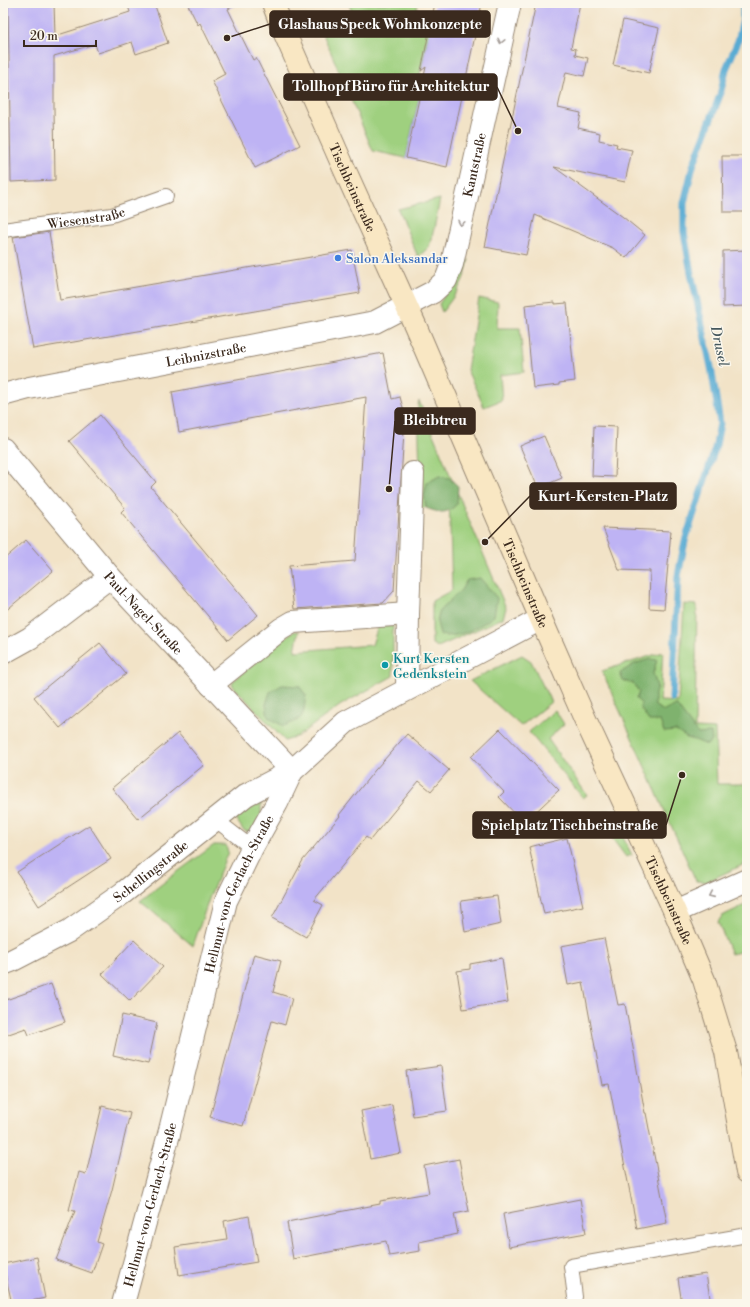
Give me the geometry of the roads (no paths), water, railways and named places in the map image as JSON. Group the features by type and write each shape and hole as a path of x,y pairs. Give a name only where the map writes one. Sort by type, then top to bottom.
{"main road":[{"name":"Tischbeinstraße","path":"273,3 282,27 406,306 585,719 675,912 704,980 726,1052 747,1172"}],"street":[{"name":"Kantstraße","path":"406,306 433,292 446,280 452,264 510,3"},
{"name":"Leibnizstraße","path":"3,395 29,388 375,322 406,306"},
{"name":"Paul-Nagel-Straße","path":"3,449 110,577 292,771"},
{"path":"407,689 413,473"},
{"path":"3,653 30,638 110,577"},
{"path":"211,685 281,628 293,622 408,614"},
{"name":"Hellmut-von-Gerlach-Straße","path":"123,1304 169,1134 226,901 292,771 346,722 541,619"},
{"name":"Schellingstraße","path":"3,964 69,931 123,893 246,795 292,771"},
{"path":"675,912 747,880"}],"lane":[{"name":"Wiesenstraße","path":"3,230 112,215 166,196"},
{"path":"216,820 252,848"},
{"path":"575,1297 570,1266 747,1235"}],"waterway":[{"name":"Drusel","path":"672,698 678,576 685,541 716,445 720,423 711,367 684,232 684,203 693,166 720,95 726,69 738,41 743,20 743,3"}],"place":[{"name":"Glashaus Speck Wohnkonzepte","path":"227,38"},
{"name":"Tollhopf Büro für Architektur","path":"518,131"},
{"name":"Salon Aleksandar","path":"338,258"},
{"name":"Bleibtreu","path":"389,489"},
{"name":"Kurt-Kersten-Platz","path":"485,542"},
{"name":"Kurt Kersten Gedenkstein","path":"385,665"},
{"name":"Spielplatz Tischbeinstraße","path":"682,775"}]}
